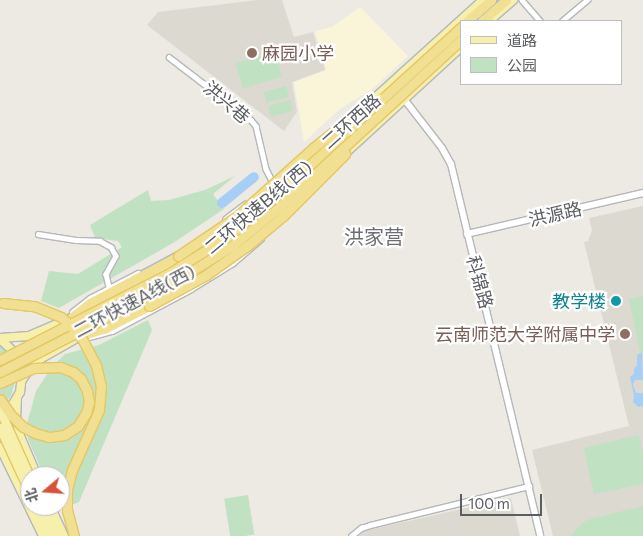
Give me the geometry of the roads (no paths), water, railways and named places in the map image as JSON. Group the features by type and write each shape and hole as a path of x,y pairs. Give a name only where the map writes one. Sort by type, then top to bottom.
{"highway":[{"path":"468,20 491,0"},
{"path":"483,20 506,0"},
{"name":"二环快速B线(西)","path":"0,360 158,279 219,242 261,209 460,28"},
{"name":"二环快速A线(西)","path":"0,372 176,281 217,256 272,213 460,42"},
{"path":"68,320 90,303 178,256 233,219 332,133 408,75"},
{"path":"78,337 104,329 214,270 269,228 318,181 393,102"},
{"path":"0,303 26,304 61,317 80,335 96,365 101,386 99,410 72,470 67,490 67,510 74,536"},
{"path":"0,383 34,368 60,367 73,372 81,380 87,391 89,402 84,418 78,426 64,435 54,437 40,435 23,427 8,412 0,399"}],"main road":[{"name":"二环西路","path":"461,20 483,0"},
{"path":"490,20 513,0"},
{"name":"二环西路","path":"0,339 29,336 68,320 200,249 240,220 274,185 313,155 460,21"},
{"name":"二环西路","path":"22,380 36,362 78,337 203,271 236,249 280,212 460,48"},
{"path":"68,320 65,326 66,332 72,337 78,337"},
{"path":"0,339 17,355 21,367 22,380 17,398 16,420 22,444 32,466"},
{"path":"0,415 17,398"},
{"path":"0,410 25,466"},
{"path":"0,428 20,471"},
{"path":"5,454 4,447 9,441 16,440 22,444"},
{"path":"0,447 44,536"},
{"path":"41,516 50,536"},
{"path":"49,516 58,536"},
{"path":"55,516 64,536"}],"street":[{"path":"522,0 539,20"},
{"path":"563,20 587,0"},
{"name":"洪兴巷","path":"169,57 251,120 256,126 266,169 274,185"},
{"name":"科锦路","path":"404,99 447,155 540,536"},
{"path":"68,320 80,304 203,235 274,185"},
{"name":"洪源路","path":"467,234 643,193"},
{"path":"78,337 92,337 108,332 200,284 250,250 280,212"},
{"path":"38,234 100,242 112,247 116,256 107,269 106,280 109,287"},
{"path":"351,536 361,528 370,525 529,486"}],"water":[{"path":"642,352 643,380 635,380 633,385 636,393 643,393 643,406 638,407 633,402 634,396 630,377 634,374 634,368 637,366 637,355"}],"waterway":[{"path":"222,203 254,177"}],"place":[{"name":"麻园小学","path":"252,53"},
{"name":"教学楼","path":"616,301"},
{"name":"云南师范大学附属中学","path":"625,334"}],"district":[{"name":"洪家营","path":"374,236"}]}
